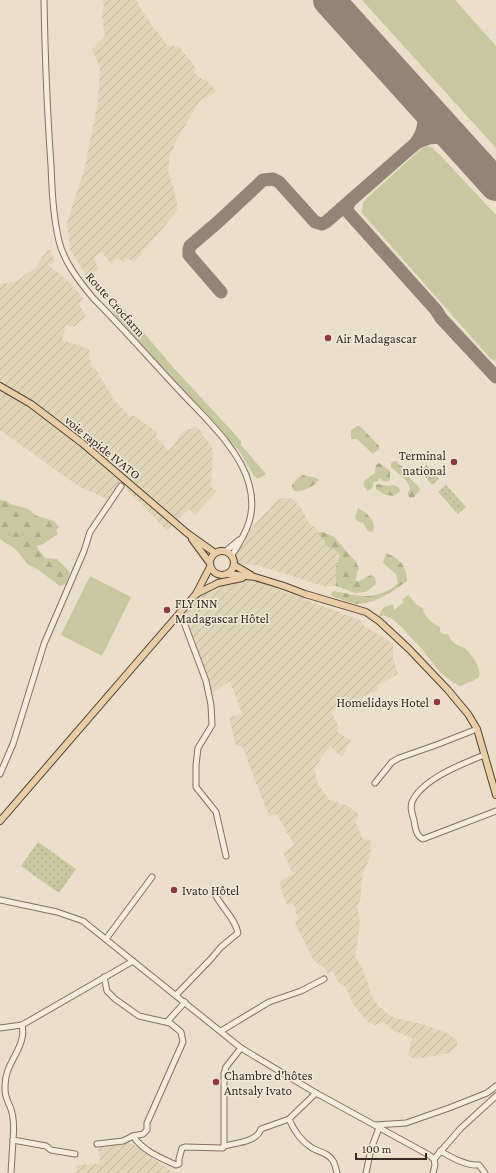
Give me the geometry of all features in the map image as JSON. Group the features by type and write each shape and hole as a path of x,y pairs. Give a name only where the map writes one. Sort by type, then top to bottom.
{"main road":[{"name":"voie rapide IVATO","path":"0,386 31,404 82,443 187,533"},
{"path":"187,533 215,553"},
{"path":"187,533 210,565 213,572 218,575 254,577 366,612 379,621 409,649 468,714 476,729 496,795"},
{"path":"0,821 196,594 210,565 211,557 220,551 226,551 232,555 234,565 232,570 196,594"},
{"path":"234,565 254,577"},
{"path":"196,594 222,582 254,577"}],"street":[{"name":"Route Crocfarm","path":"44,0 48,120 54,216 62,250 79,280 93,298 214,428 243,466 250,485 252,512 250,522 232,555"},
{"path":"0,774 1,767 13,744 44,644 84,551 90,532 121,486"},
{"name":"Route Crocfarm","path":"226,551 243,537"},
{"path":"180,612 206,681 211,705 212,725 198,748 196,787 216,812 226,856"},
{"path":"375,783 392,762 399,758 476,729"},
{"path":"484,755 437,776 416,795 411,807 416,832 419,837 423,839 496,811"},
{"path":"106,939 152,877"},
{"path":"176,995 210,960 220,947 238,933 237,926 215,894"},
{"path":"0,900 57,912 83,921 241,1048 316,1093 429,1155 434,1159 434,1173"},
{"path":"0,1028 22,1024 133,961"},
{"path":"97,1144 123,1141 143,1134 147,1130 147,1123 183,1042 181,1032 170,1023 139,1016 115,999 107,991 104,977"},
{"path":"221,1031 269,1002 300,991 324,979"},
{"path":"167,1022 185,1002"},
{"path":"11,1173 13,1140 12,1116 10,1108 6,1102 5,1089 8,1071 24,1032 22,1024"},
{"path":"224,1146 224,1074 226,1067 241,1048"},
{"path":"377,1126 406,1123 487,1093 496,1086"},
{"path":"134,1136 137,1141 155,1155 176,1166 178,1164 178,1159 182,1148 223,1148 224,1146 254,1138 259,1135 261,1129 289,1119 316,1093"},
{"path":"434,1159 461,1128 496,1096"},
{"path":"289,1119 293,1129 302,1141 313,1149 328,1155 334,1161 337,1173"},
{"path":"365,1173 377,1126"},
{"path":"13,1140 46,1146 51,1150 64,1153 75,1154"},
{"path":"440,1151 451,1157 471,1164 479,1165 485,1173"}],"shaded area":[{"path":"102,0 136,0 145,16 167,45 179,47 197,69 194,73 203,80 205,79 217,92 200,100 176,141 170,155 168,170 177,202 177,211 134,262 127,258 123,263 118,257 111,264 102,252 94,257 99,270 86,276 70,249 67,222 84,171 98,102 100,67 92,50 105,36 102,17 104,5"},
{"path":"47,250 51,250 54,262 48,265 69,282 83,298 79,304 86,317 74,327 66,325 62,340 89,349 91,367 96,369 114,400 130,417 133,415 157,432 156,437 169,451 178,439 179,435 187,429 191,429 195,426 203,432 202,435 211,444 213,451 211,487 217,491 195,515 189,509 167,531 120,482 108,499 78,486 0,430 0,284 15,282 35,268"},
{"path":"278,499 293,499 302,510 309,523 318,530 317,533 325,541 325,544 340,555 336,567 336,586 326,587 260,566 234,563 225,558"},
{"path":"235,580 258,582 360,620 365,627 393,644 393,658 398,674 377,686 378,690 364,696 353,707 348,705 338,707 331,712 339,727 337,732 351,740 342,758 330,746 315,767 315,772 318,784 329,800 348,806 359,815 355,821 363,839 371,841 370,857 364,871 361,897 357,906 360,924 355,956 362,968 370,989 370,993 379,1007 393,1017 445,1032 457,1040 457,1046 450,1053 416,1059 408,1056 412,1038 394,1031 383,1022 375,1025 367,1021 355,1007 345,987 339,983 333,971 328,974 323,966 314,961 295,923 298,918 293,903 287,905 282,893 280,881 293,874 283,853 294,845 277,814 269,816 242,746 236,746 229,717 242,714 230,681 212,693 184,611 198,596 213,586"},
{"path":"130,1143 140,1148 173,1173 76,1173 76,1165 100,1164 98,1145"}],"green space":[{"path":"362,0 455,0 496,46 496,148"},
{"path":"426,146 431,147 439,154 496,215 496,361 491,359 362,213 363,203 366,199"},
{"path":"116,300 171,365 241,441 241,445 266,474 258,479 254,476 240,452 115,315 111,308"},
{"path":"358,426 361,427 379,446 379,449 373,454 357,439 351,439 351,430"},
{"path":"397,461 398,464 404,468 409,477 419,488 420,490 414,497 410,498 408,495 410,489 409,485 391,467 391,463"},
{"path":"379,463 390,471 390,479 388,482 383,481 380,478 377,482 374,482 372,489 367,491 364,486 364,481 375,473 376,465"},
{"path":"427,465 439,479 432,485 420,471"},
{"path":"303,475 317,478 319,480 308,488 301,491 294,491 292,485"},
{"path":"376,485 388,486 394,485 399,488 400,492 393,496 386,495 376,489"},
{"path":"446,485 466,507 458,514 438,492"},
{"path":"0,500 28,509 37,516 54,521 59,527 56,530 58,534 43,544 37,546 45,558 57,559 70,572 66,584 60,586 37,569 30,566 14,548 0,539"},
{"path":"358,508 367,514 371,519 374,525 372,532 368,531 363,523 357,521 355,517"},
{"path":"323,532 334,537 356,562 359,569 357,572 356,581 372,575 375,578 376,584 366,592 355,593 336,586 336,567 340,555 325,544 325,541 317,533"},
{"path":"386,553 395,557 404,567 407,581 384,596 365,603 352,603 331,595 332,592 335,591 359,596 371,596 383,593 393,587 398,583 396,574 383,563"},
{"path":"90,576 131,597 102,656 61,635"},
{"path":"409,594 417,605 423,608 423,611 429,619 440,627 440,632 443,634 448,634 452,641 467,650 478,666 480,674 478,678 460,686 453,682 438,669 421,648 394,620 384,615 379,618 380,612 383,608 393,604 394,610 404,602 402,600"},
{"path":"38,842 76,869 59,893 21,866"}],"taxiway":[{"path":"221,292 189,255 190,246 263,180 273,179 279,182 315,222 322,224 326,222 419,139 423,127 424,115 417,98"},
{"path":"415,144 428,138 440,138 446,139 463,149"},
{"path":"349,203 347,207 348,212 436,310 441,318 496,377"}],"runway":[{"path":"329,0 496,185"}],"place":[{"name":"Air Madagascar","path":"328,338"},
{"name":"Terminal national","path":"454,462"},
{"name":"FLY INN Madagascar Hôtel","path":"167,610"},
{"name":"Homelidays Hotel","path":"437,702"},
{"name":"Ivato Hôtel","path":"174,890"},
{"name":"Chambre d'hôtes Antsaly Ivato","path":"216,1082"}]}
